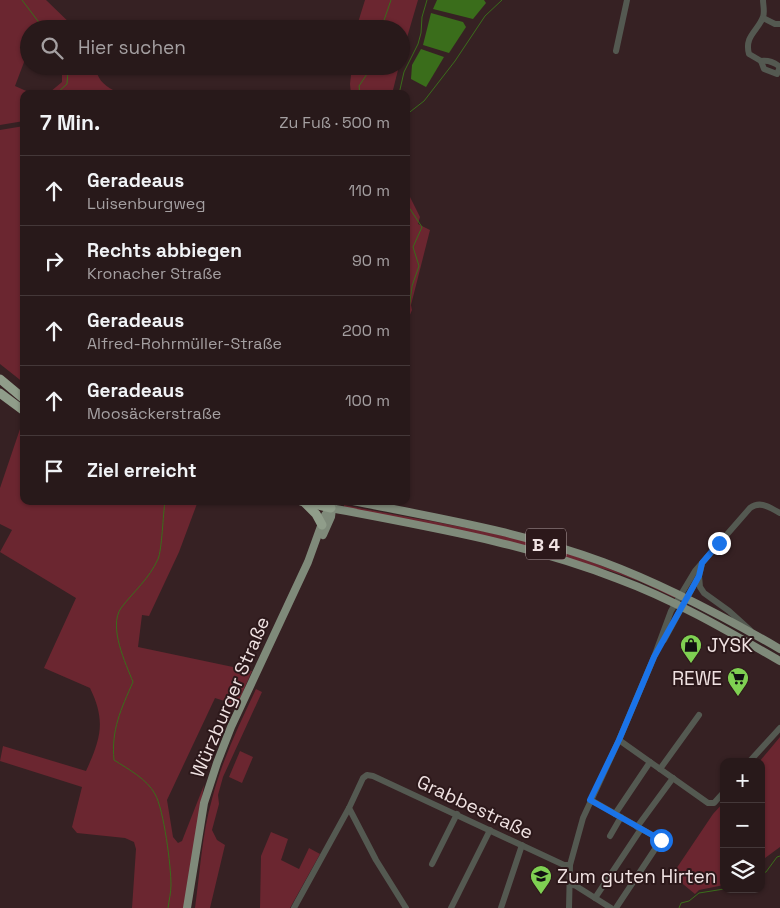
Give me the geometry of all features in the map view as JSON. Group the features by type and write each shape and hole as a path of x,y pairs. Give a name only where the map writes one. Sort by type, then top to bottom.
{"highway":[{"path":"0,380 20,395"},
{"path":"0,393 20,408"},
{"path":"306,505 316,514 322,525"}],"main road":[{"name":"Würzburger Straße","path":"308,562 325,515 331,505"},
{"name":"Würzburger Straße","path":"187,908 204,803 216,763 308,562 330,520 332,505"},
{"name":"B 4","path":"336,505 547,555 616,578 679,605 780,662"},
{"name":"B 4","path":"372,505 460,523 558,547 628,571 683,596 780,650"}],"street":[{"path":"616,51 627,0"},
{"path":"760,61 774,62 780,67 776,74 772,74 764,69 760,61 749,54 747,47 752,32 762,18 764,0"},
{"path":"762,18 775,24 780,24"},
{"path":"569,908 570,865 577,836 590,800 683,596 702,563 746,511 753,506 762,504 780,513"},
{"path":"683,596 699,576 702,563"},
{"name":"B 4","path":"699,576 700,587 704,593 729,611 754,634"},
{"path":"660,769 699,715"},
{"path":"753,758 780,728"},
{"path":"619,740 708,803 714,803 720,796"},
{"path":"610,836 618,816 650,762"},
{"name":"Grabbestraße","path":"349,808 363,778 367,775 373,776 564,864 570,865"},
{"path":"595,898 672,778"},
{"path":"590,800 661,840 616,908"},
{"path":"294,908 349,808"},
{"path":"349,808 376,860 406,908"},
{"path":"432,864 457,814"},
{"path":"451,908 490,830"},
{"path":"502,908 522,845"},
{"path":"570,884 611,908"}],"shaded area":[{"path":"0,0 46,0 67,20 20,20 20,73 15,86 24,90 20,90 20,122 0,125"},
{"path":"365,0 418,0 410,27 410,20 359,20"},
{"path":"437,0 484,0 486,3 473,19 433,9"},
{"path":"431,13 463,22 466,27 449,53 423,45"},
{"path":"421,49 444,57 426,87 411,79 412,65"},
{"path":"62,75 98,75 106,86 113,90 52,90 62,82"},
{"path":"351,75 397,75 393,90 351,90"},
{"path":"20,127 20,380 0,364 0,130"},
{"path":"410,197 420,217 418,224 430,230 411,305 412,310 410,315"},
{"path":"20,429 20,505 197,505 179,552 149,616 142,615 138,647 252,671 237,705 215,698 167,800 173,837 178,843 182,841 204,785 184,908 132,908 136,849 134,842 125,838 77,833 72,827 82,787 0,761 3,746 86,771 98,739 100,720 90,688 44,668 76,598 0,552 12,530 0,524 0,488"},
{"path":"344,505 474,529 550,548 629,576 675,596 675,598 641,582 608,570 344,507"},
{"path":"256,689 262,692 223,777 218,795 219,804 212,830 217,840 225,845 210,908 195,908 204,839 212,799 237,729"},
{"path":"780,737 780,847 765,858 765,758 762,758"},
{"path":"240,751 253,757 242,783 229,777"},
{"path":"720,806 720,886 699,890 695,894 672,875"},
{"path":"271,832 288,839 281,860 299,869 309,848 320,854 290,908 260,908 261,856"}],"waterway":[{"path":"22,0 37,20"},
{"path":"384,20 391,0"},
{"path":"410,60 418,44 427,0"},
{"path":"410,112 424,101 455,61 485,16 502,0"},
{"path":"60,90 67,84 68,75"},
{"path":"360,90 359,86 366,75"},
{"path":"400,90 403,75"},
{"path":"410,209 422,227 413,247 419,266 412,286 410,302"},
{"path":"165,505 158,559 146,579 121,608 117,616 117,635 133,682 118,720 113,749 114,760 147,784 152,789 158,802 164,825 170,865 171,888 168,908"},
{"path":"765,872 777,857 780,856"},
{"path":"679,908 681,903 689,901 699,893 720,890"}],"place":[{"name":"JYSK","path":"691,664"},
{"name":"REWE","path":"738,697"},
{"name":"Zum guten Hirten","path":"541,895"}],"route":[{"path":"661,840 590,800 619,740 654,657 699,576 702,563 719,543"}]}
